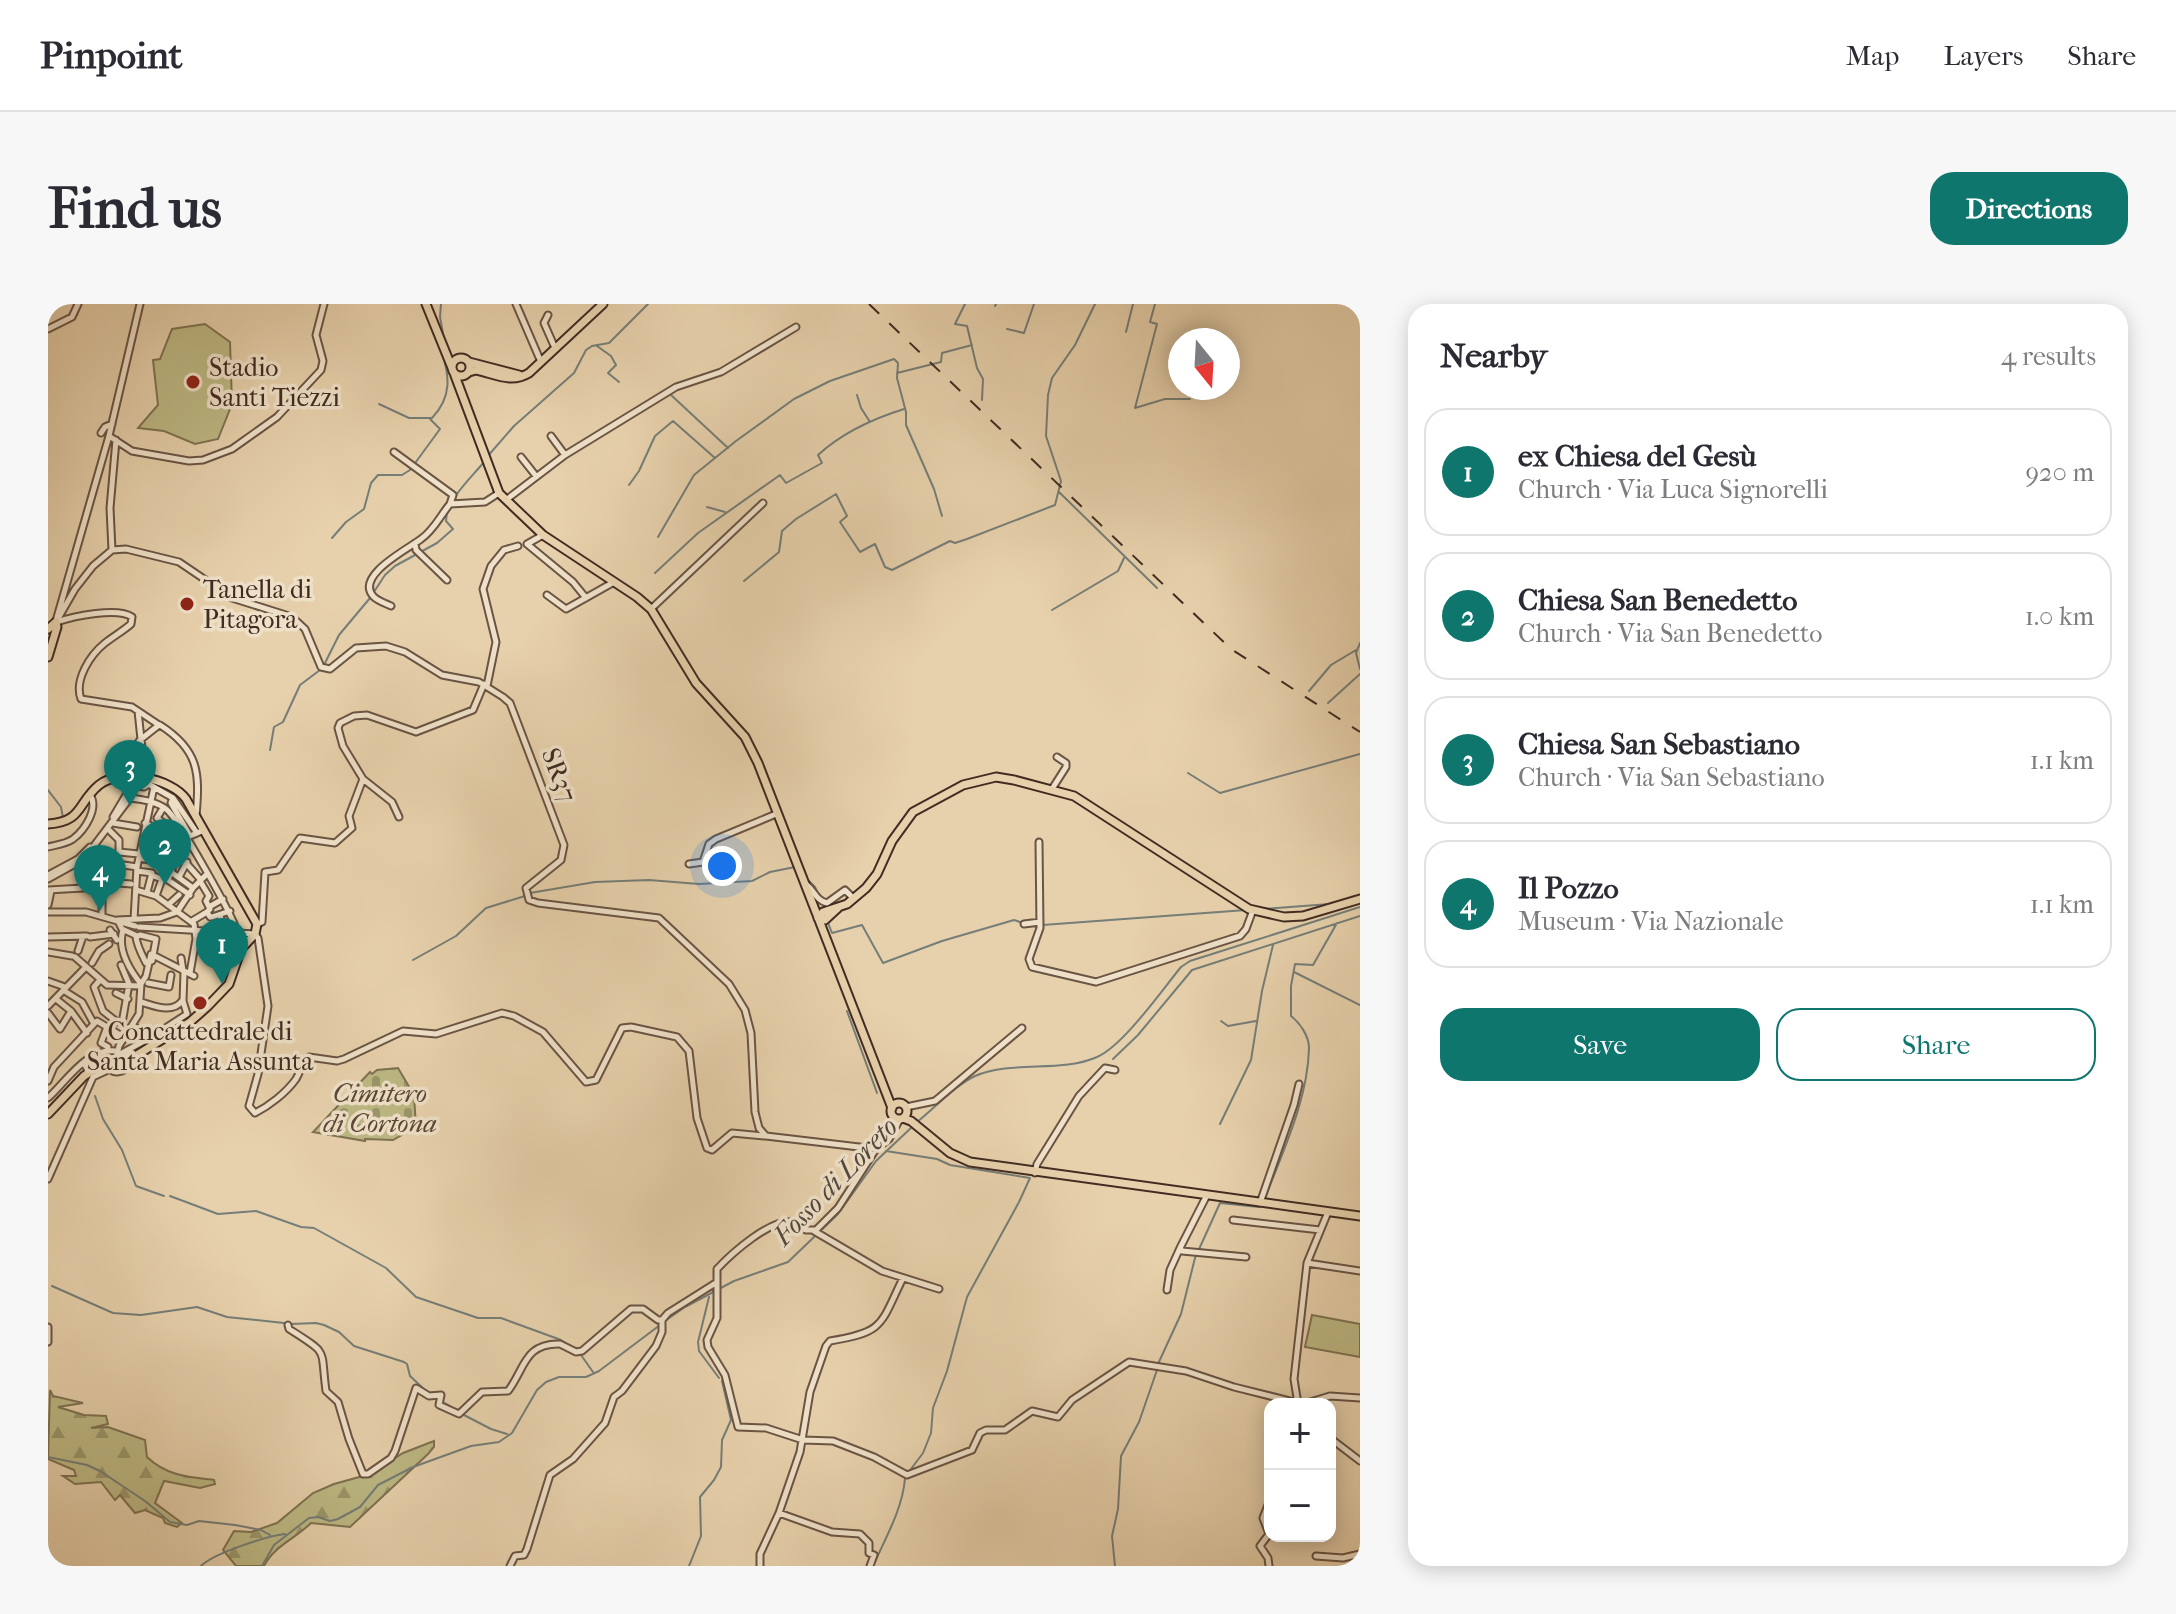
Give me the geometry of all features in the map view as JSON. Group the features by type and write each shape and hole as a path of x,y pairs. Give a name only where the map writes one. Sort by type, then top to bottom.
{"main road":[{"path":"426,304 499,493 542,536 651,609 696,683 745,737 758,763 880,1081 888,1097 904,1115 959,1158 989,1166 1360,1216"},
{"path":"453,370 467,374 476,370 519,379 603,304"},
{"path":"444,349 458,359 518,375 529,373"},
{"path":"453,370 458,359"},
{"path":"460,388 469,362"},
{"path":"48,629 56,622"},
{"path":"48,657 56,622"},
{"path":"818,918 825,920 872,882 903,824 923,805 963,785 986,778 1006,778 1052,789 1086,803 1253,910 1284,917 1303,916 1360,899"},
{"path":"48,824 67,822 75,817 100,784 115,779 176,788 257,924 255,934 241,949 225,991 190,1022 84,1076 48,1114"},
{"path":"809,898 833,911"},
{"path":"826,937 833,911"}],"street":[{"path":"48,329 72,317 78,304"},
{"path":"56,622 109,436 140,304"},
{"path":"109,436 132,451 189,461 203,460 232,449 277,417 321,370 323,361 316,335 324,304"},
{"path":"516,304 541,362"},
{"path":"548,315 544,323 555,349"},
{"path":"505,501 565,455 676,387 721,372 796,327"},
{"path":"101,433 112,424"},
{"path":"551,436 565,455"},
{"path":"112,550 110,508 116,440"},
{"path":"391,606 373,597 370,590 372,579 393,557 432,530 453,500 453,495 394,452"},
{"path":"521,457 536,476"},
{"path":"450,504 485,502 499,493"},
{"path":"651,609 763,503"},
{"path":"542,536 527,544 573,582 586,598"},
{"path":"415,543 416,550 425,561 447,580"},
{"path":"399,817 392,802 363,779 343,746 338,728 340,723 354,716 367,715 416,732 473,710 486,685 496,642 483,589 485,580 504,550 518,546"},
{"path":"56,622 83,578 112,550 126,549 179,562 232,598 292,617 305,629 322,668 334,666 356,648 386,646 405,652 442,675 486,685"},
{"path":"547,595 566,609 614,582"},
{"path":"56,622 114,612 131,616 131,624 99,649 79,680 79,696 84,700 125,705 138,710 180,741 196,764 196,817"},
{"name":"SR37","path":"486,685 510,703 564,845 561,860 529,884 525,893 529,900 659,918 729,984 745,1010 751,1033 755,1112 759,1128 766,1136"},
{"path":"136,925 134,886 142,826 150,802 138,710"},
{"path":"115,779 142,737 159,725"},
{"path":"1052,789 1066,767 1066,763 1057,757"},
{"path":"257,924 262,922 265,872 278,870 298,839 335,843 346,835 352,828 349,816 363,779"},
{"path":"149,783 180,804 200,832"},
{"path":"48,877 82,855 132,785 144,787 149,783"},
{"path":"48,847 70,841 81,830 94,807 90,795"},
{"path":"48,877 78,864 130,798 150,802 163,808 183,834 230,911 238,935"},
{"path":"163,808 157,818 177,834 183,834"},
{"path":"689,864 703,862 709,844 716,839 776,814"},
{"path":"113,823 162,831 167,825"},
{"path":"108,829 119,840 119,852"},
{"path":"1039,842 1040,922 1029,963 1032,967 1096,982 1240,936 1253,910"},
{"path":"180,893 168,880 176,858 188,844"},
{"path":"100,862 119,852 168,864 170,873"},
{"path":"179,855 209,896 206,901 210,913"},
{"path":"179,877 187,862"},
{"path":"78,864 92,884"},
{"path":"87,878 117,864 162,879"},
{"path":"136,925 177,912 206,872"},
{"path":"170,873 179,877 191,891"},
{"path":"156,896 162,879 170,873"},
{"path":"147,892 151,875"},
{"path":"48,905 49,891 72,890 92,884 102,877"},
{"path":"83,1063 87,1068 129,1056 190,1018 183,1001 196,931 192,921 156,896 134,886 107,882 104,894 98,895"},
{"path":"803,884 810,887 816,898 827,903 845,890 854,899"},
{"path":"168,905 180,893 191,891"},
{"path":"192,921 210,913 223,899"},
{"path":"102,901 102,915"},
{"path":"48,912 82,911 136,925 255,934 268,1006 258,1074 249,1106 255,1113 288,1088 309,1057 344,1059 403,1031 436,1034 502,1013 543,1032 586,1082 596,1080 622,1028 631,1027 677,1037 689,1051 697,1118 707,1148 712,1150 732,1133 879,1148"},
{"path":"210,913 220,915 230,911"},
{"path":"220,915 224,927 230,927 230,934"},
{"path":"117,920 123,930 156,939 141,1002 126,1024"},
{"path":"1024,924 1040,922"},
{"path":"48,1006 123,930"},
{"path":"75,955 87,936"},
{"path":"138,936 136,943 146,963 152,957"},
{"path":"48,937 114,938"},
{"path":"114,938 129,984 125,1038 116,1059"},
{"path":"48,952 75,955 107,985 169,987 171,975"},
{"path":"152,957 188,973"},
{"path":"181,958 188,973"},
{"path":"124,963 143,984"},
{"path":"100,980 94,987 103,1011 149,1038"},
{"path":"48,981 64,988 82,1002 94,1024"},
{"path":"116,993 128,999"},
{"path":"53,999 71,1011 87,1034"},
{"path":"141,1002 169,1009 178,1007 183,1001"},
{"path":"48,1013 60,1029 71,1011"},
{"path":"48,1179 93,1077 125,1051 187,1014"},
{"path":"48,1081 54,1067 97,1021 125,1038"},
{"path":"107,1027 101,1043 116,1059"},
{"path":"817,1233 904,1115 935,1101 1022,1028"},
{"path":"48,1098 83,1063 107,1051"},
{"path":"1035,1173 1037,1164 1089,1082 1105,1068 1115,1070"},
{"path":"1260,1203 1299,1084"},
{"path":"1167,1290 1170,1270 1207,1195"},
{"path":"1299,1398 1294,1379 1307,1263 1328,1212"},
{"path":"1233,1220 1320,1230"},
{"path":"939,1289 882,1271 817,1233 786,1221 758,1235 720,1265 716,1289 717,1318 709,1333 708,1347 725,1375 735,1423 741,1429 766,1428 803,1440 833,1441 878,1459 901,1474 912,1475 972,1450 980,1433 1005,1430 1032,1411 1058,1417 1072,1400 1129,1362 1201,1374 1234,1387 1277,1398"},
{"path":"1180,1248 1182,1251 1246,1257"},
{"path":"1307,1263 1360,1271"},
{"path":"760,1566 760,1554 779,1513 803,1440 810,1392 826,1346 830,1341 852,1339 873,1330 883,1319 903,1278"},
{"path":"510,1566 515,1556 525,1553 550,1475 573,1459 605,1423 614,1397 656,1346 662,1332 662,1320 668,1313 716,1289"},
{"path":"288,1325 289,1329 316,1346 325,1361 326,1391 338,1402 363,1474 368,1474 391,1458 395,1451 416,1388 429,1396 441,1395 439,1405 459,1414 482,1392 508,1391 522,1365 536,1349 554,1343 576,1352 582,1351 631,1309 643,1309 662,1320"},
{"path":"48,1327 48,1342"},
{"path":"1323,1398 1360,1398"},
{"path":"1336,1443 1360,1461"},
{"path":"779,1513 832,1532 860,1534 869,1543 869,1553 874,1555 870,1566"},
{"path":"1264,1541 1260,1546 1269,1566"},
{"path":"1316,1556 1343,1558 1360,1554"}],"green space":[{"name":"Stadio Santi Tiezzi","path":"205,324 230,342 232,404 218,439 195,444 164,431 138,428 158,405 153,360 160,359 172,329"},
{"name":"Cimitero di Cortona","path":"398,1068 414,1095 416,1127 393,1140 365,1141 313,1132 370,1072"},
{"path":"1312,1315 1360,1324 1360,1357 1305,1347"},
{"path":"50,1390 53,1396 83,1403 58,1407 84,1415 106,1416 108,1424 91,1428 108,1427 145,1440 147,1457 162,1468 214,1480 215,1484 200,1488 164,1481 155,1503 182,1523 177,1527 145,1510 135,1513 120,1495 115,1500 101,1482 75,1484 63,1476 76,1476 74,1470 48,1459"},
{"path":"434,1441 434,1447 428,1454 350,1527 311,1523 279,1548 264,1566 236,1566 223,1550 234,1531 251,1532 277,1523 313,1493 370,1474 403,1453"}],"waterway":[{"path":"441,304 445,345"},
{"path":"487,457 514,426 574,373 586,350 609,343 648,304"},
{"path":"965,304 955,324 967,326 977,368 983,379 982,400"},
{"path":"1007,329 1024,333 1034,304"},
{"path":"744,581 779,552 782,531 836,494 847,516 840,522 860,552 875,544 885,567 892,570 950,541 955,543 967,539 1055,505 1061,481 1046,436 1048,395 1052,378 1075,345 1095,304"},
{"path":"1126,332 1133,304"},
{"path":"1155,304 1150,322 1157,324 1135,408 1168,399"},
{"path":"897,373 941,362 942,353 972,345"},
{"path":"597,346 611,356 616,365 608,373 619,382"},
{"path":"379,404 409,418 432,418 446,394 446,369 441,350"},
{"path":"658,537 694,475 736,441 794,399 830,381 894,359 898,363 897,378 906,412 906,425 934,489 942,516"},
{"path":"671,395 728,448"},
{"path":"857,395 870,422"},
{"path":"655,573 698,533 780,475 786,483 822,463 818,455 848,433 904,409"},
{"path":"332,538 346,522 364,509 371,483 378,475 402,475 410,470 440,429 430,419"},
{"path":"629,485 655,436 673,421 715,458"},
{"path":"324,665 339,635 385,575 395,566 437,543 453,529 446,521 450,505 484,462"},
{"path":"1059,492 1157,588"},
{"path":"707,507 725,512"},
{"path":"1052,610 1118,571 1124,558"},
{"path":"1360,643 1356,653 1360,669"},
{"path":"1309,691 1331,665 1356,650"},
{"path":"270,750 274,727 283,722 300,685 320,670"},
{"path":"1328,703 1360,674"},
{"path":"1188,773 1220,793 1360,754"},
{"path":"48,790 61,807 63,818"},
{"path":"530,893 595,882 649,880 699,884 752,881 770,872 795,867"},
{"path":"808,880 818,894"},
{"path":"413,960 456,936 486,908 525,896"},
{"path":"1264,909 1330,904"},
{"name":"Fosso di Loreto","path":"917,1122 952,1091 975,1076 989,1071 1068,1064 1097,1057 1130,1030 1181,967 1190,961 1360,907"},
{"path":"1029,926 1246,910"},
{"path":"1113,1059 1138,1035 1192,970 1360,916"},
{"path":"828,923 832,933 862,925 883,963 942,941 1014,920 1023,923"},
{"path":"1265,1198 1293,1124 1308,1067 1307,1039 1301,1026 1291,1016 1295,964 1313,965 1337,923"},
{"path":"1220,1124 1251,1060 1273,945"},
{"path":"1294,972 1360,1005"},
{"path":"847,1011 877,1093"},
{"path":"1221,1021 1228,1026 1256,1021"},
{"path":"95,1096 136,1186 164,1196"},
{"name":"Fosso di Loreto","path":"665,1321 734,1281 788,1262 838,1214 876,1161 912,1127"},
{"path":"886,1151 1030,1178 967,1297 947,1371 933,1408 931,1433 923,1453 908,1473"},
{"path":"170,1196 218,1214 256,1211 301,1227 314,1228 386,1268 416,1297 478,1318 501,1318 561,1340 569,1346"},
{"path":"1158,1364 1181,1314 1195,1258 1220,1203 1259,1207 1263,1204"},
{"path":"52,1286 113,1313 141,1315 197,1307 227,1317 284,1323"},
{"path":"709,1297 698,1342 699,1351 719,1378"},
{"path":"291,1324 324,1325 339,1332 354,1346 404,1362 410,1376 426,1391"},
{"path":"262,1566 274,1545 309,1518 338,1519 360,1507 378,1485 413,1467 471,1446 499,1442 512,1433 537,1390 546,1382 559,1377 586,1377 599,1371 660,1325"},
{"path":"581,1355 593,1372"},
{"path":"1115,1566 1112,1536 1118,1509 1121,1456 1139,1422 1157,1370"},
{"path":"689,1566 701,1536 700,1497 721,1467 722,1440 731,1420 722,1381"},
{"path":"434,1397 457,1410"},
{"path":"462,1414 507,1434"},
{"path":"48,1457 87,1465 100,1471 170,1522 235,1525 270,1535"},
{"path":"873,1566 897,1512 905,1478"},
{"path":"201,1566 241,1546 285,1534"}],"railway":[{"path":"869,304 1231,649 1360,732"}],"place":[{"name":"Stadio Santi Tiezzi","path":"193,382"},
{"name":"Tanella di Pitagora","path":"187,604"},
{"name":"Chiesa San Sebastiano","path":"130,806"},
{"name":"Chiesa San Benedetto","path":"165,885"},
{"name":"Il Pozzo","path":"100,911"},
{"name":"ex Chiesa del Gesù","path":"222,984"},
{"name":"Concattedrale di Santa Maria Assunta","path":"200,1003"}]}
